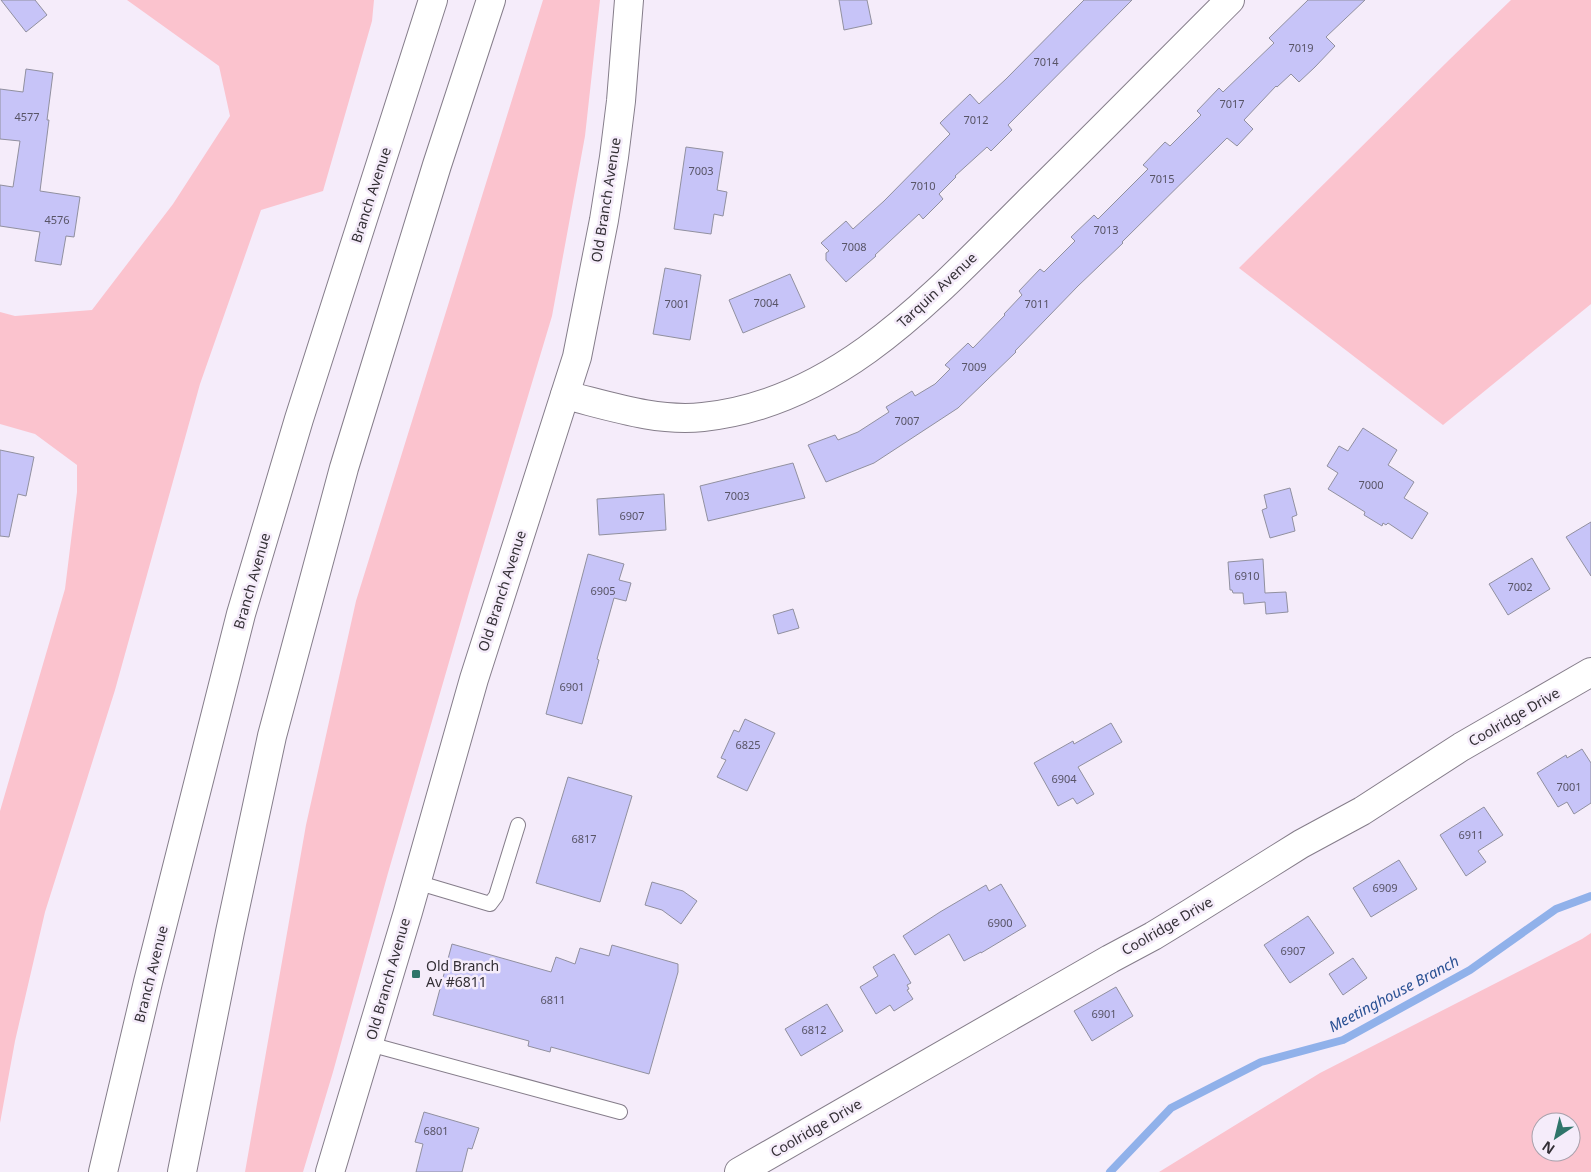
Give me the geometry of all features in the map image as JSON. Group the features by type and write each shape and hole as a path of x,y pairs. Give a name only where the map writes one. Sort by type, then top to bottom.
{"main road":[{"name":"Branch Avenue","path":"102,1172 241,614 299,419 433,0"},
{"path":"182,1172 230,932 272,736 344,468 437,165 491,0"},
{"name":"Old Branch Avenue","path":"330,1172 369,1044 474,679 577,357 604,220 620,110 629,0"},
{"name":"Tarquin Avenue","path":"565,395 642,414 703,418 742,411 768,403 819,381 879,341 922,306 1230,0"},
{"name":"Coolridge Drive","path":"739,1172 1153,936 1301,844 1362,811 1461,747 1591,672"}],"lane":[{"path":"416,882 490,904 496,896 518,824"},
{"path":"369,1044 620,1112"}],"shaded area":[{"path":"127,0 374,0 372,21 323,191 261,210 200,384 115,690 45,912 15,1041 0,1123 0,811 65,589 77,492 77,465 35,434 0,424 0,312 15,316 92,310 173,204 230,116 219,66"},
{"path":"543,0 600,0 585,136 552,316 469,593 303,1172 245,1172 306,825 356,601"},
{"path":"1511,0 1591,0 1591,304 1443,425 1239,268"},
{"path":"1591,933 1591,1172 1159,1172 1320,1073"}],"building":[{"path":"1,0 35,0 47,15 26,32"},
{"path":"839,0 867,0 872,24 844,30"},
{"path":"1084,0 1132,0 1008,125 1012,130 991,151 987,147 955,176 939,194 943,199 923,219 919,214 846,282 826,260 826,253 829,251 821,243 846,221 853,229 884,201 950,134 940,123 970,94 979,104"},
{"path":"1308,0 1365,0 1326,37 1335,46 1315,67 1299,82 1291,74 1276,86 1244,120 1253,129 1237,146 1227,138 1078,286 1016,352 958,408 874,463 826,482 808,445 835,435 838,440 858,432 889,412 886,407 912,391 915,396 935,384 950,369 945,365 968,343 973,348 1022,295 1019,291 1040,269 1044,272 1075,241 1071,237 1094,215 1098,219 1148,169 1143,165 1165,142 1170,146 1201,115 1197,111 1219,88 1223,92 1274,43 1269,38"},
{"path":"26,69 53,73 40,191 80,197 74,237 66,236 61,265 35,261 40,232 0,226 0,185 13,187 20,141 0,139 0,89 23,92"},
{"path":"686,147 723,152 717,190 727,192 723,216 714,214 711,234 674,229"},
{"path":"665,268 701,275 690,340 653,334"},
{"path":"790,274 805,307 743,333 729,300"},
{"path":"1363,428 1397,450 1388,465 1414,482 1404,498 1428,513 1412,539 1388,523 1386,525 1383,523 1382,526 1364,515 1365,512 1328,489 1338,473 1327,466 1339,446 1348,451"},
{"path":"0,450 34,457 26,496 18,494 9,537 0,536"},
{"path":"793,463 805,498 708,521 700,486"},
{"path":"1290,488 1297,515 1292,517 1295,531 1270,538 1262,510 1267,508 1264,495"},
{"path":"664,494 666,530 599,535 597,499"},
{"path":"1591,522 1591,576 1566,537"},
{"path":"588,554 624,564 619,580 631,583 626,601 614,598 582,724 546,714"},
{"path":"1532,558 1550,589 1508,615 1489,584"},
{"path":"1263,559 1265,593 1286,592 1288,612 1266,614 1265,602 1244,604 1243,593 1233,593 1230,590 1228,562"},
{"path":"793,609 799,628 778,634 773,615"},
{"path":"745,719 775,733 747,791 717,777 726,760 721,758 734,730 739,732"},
{"path":"1111,723 1122,742 1078,767 1094,794 1077,804 1073,798 1058,806 1034,763 1073,741 1074,744"},
{"path":"1582,749 1591,763 1591,803 1574,814 1567,802 1558,807 1537,773 1566,755 1567,758"},
{"path":"568,777 632,796 600,902 536,883"},
{"path":"1484,807 1503,835 1478,851 1486,862 1466,876 1440,835"},
{"path":"1399,860 1417,889 1371,917 1353,888"},
{"path":"652,882 683,891 697,901 681,924 662,910 645,905"},
{"path":"1001,884 1026,926 964,961 949,934 915,955 903,936 986,885 989,891"},
{"path":"1308,916 1334,953 1290,983 1264,945"},
{"path":"452,944 551,972 556,957 575,964 580,948 609,956 612,945 678,964 678,972 649,1074 551,1047 550,1052 528,1046 529,1041 433,1015"},
{"path":"894,954 911,983 907,985 909,989 907,990 913,999 894,1011 890,1005 876,1014 860,987 878,976 873,967"},
{"path":"1353,958 1367,978 1343,995 1329,974"},
{"path":"1116,987 1133,1016 1092,1041 1074,1011"},
{"path":"827,1004 843,1031 801,1056 785,1029"},
{"path":"424,1112 479,1128 472,1149 468,1148 462,1172 416,1172 423,1144 415,1142"}],"waterway":[{"name":"Meetinghouse Branch","path":"1110,1172 1171,1108 1261,1062 1343,1040 1470,970 1556,909 1591,896"}],"place":[{"name":"Old Branch Av #6811","path":"416,974"}]}
